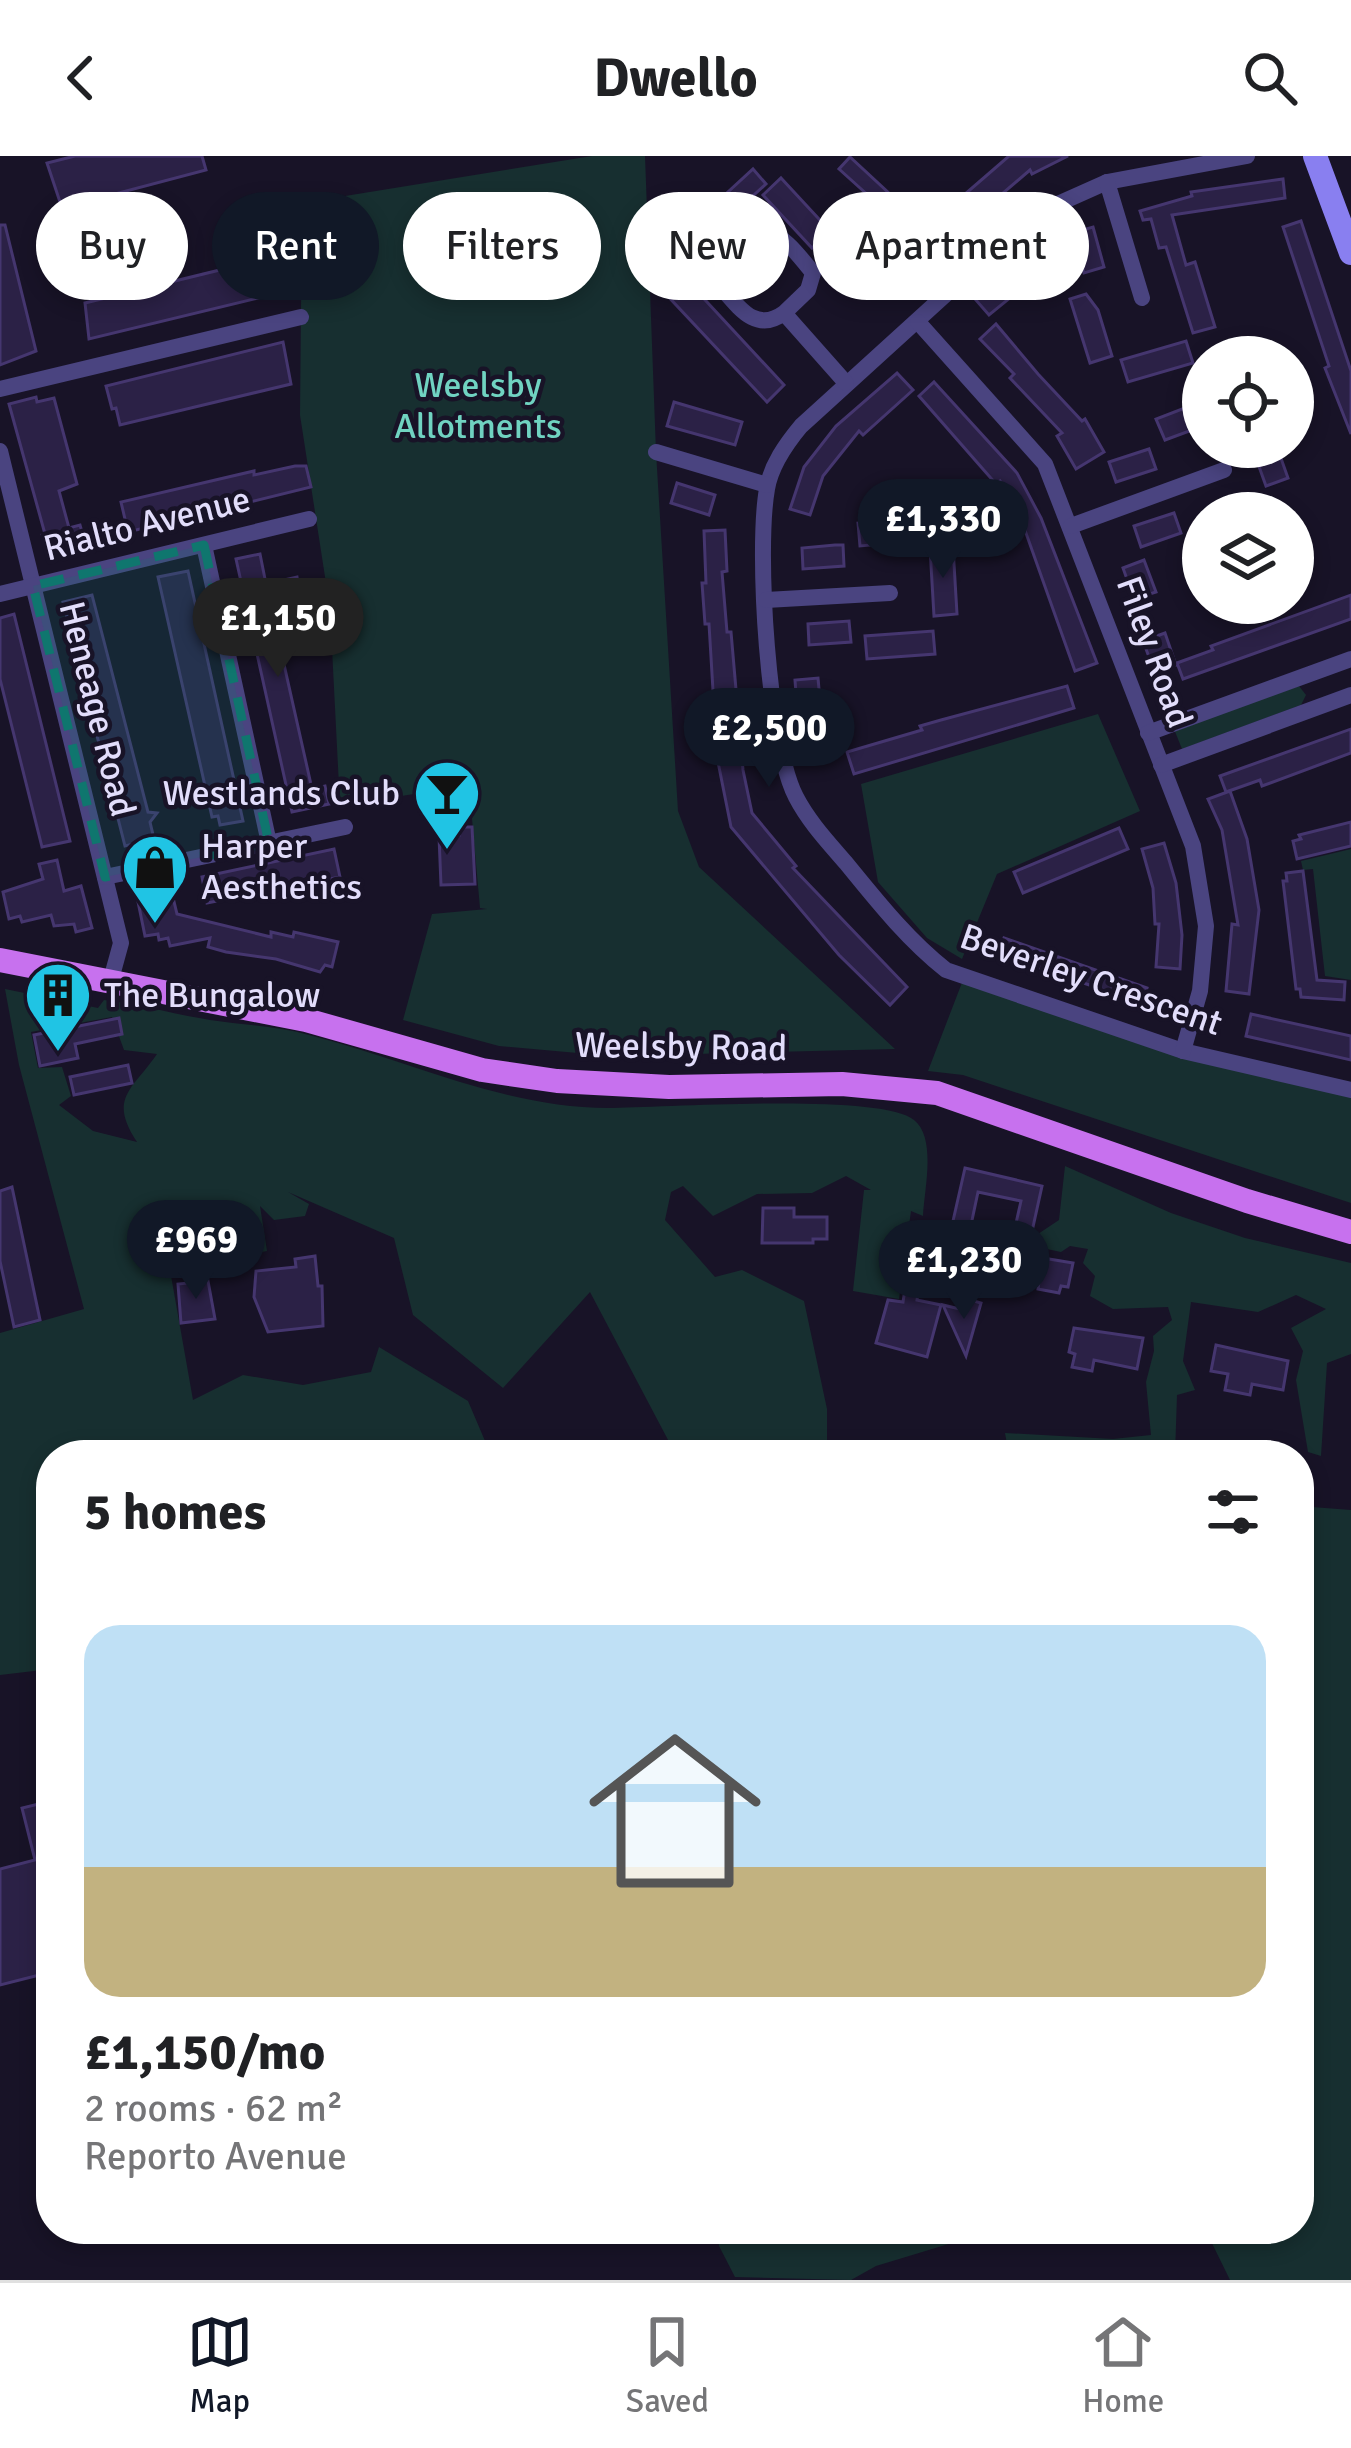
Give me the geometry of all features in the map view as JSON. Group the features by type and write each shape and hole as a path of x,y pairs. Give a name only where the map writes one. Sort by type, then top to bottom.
{"main road":[{"name":"Weelsby Road","path":"0,960 306,1020 482,1070 557,1082 669,1087 842,1084 937,1093 1247,1201 1351,1232"}],"street":[{"name":"Beverley Crescent","path":"1247,156 1107,182 1033,215 790,439 767,485 763,546 776,723 787,778 811,821 915,945 946,970 1183,1051 1351,1090"},
{"path":"1315,156 1351,253"},
{"path":"1107,182 1142,298"},
{"path":"762,230 783,240 813,273 808,290 784,313 765,322 751,319 716,280 718,266 762,230"},
{"path":"784,313 846,383"},
{"path":"0,389 301,317"},
{"name":"Filey Road","path":"918,322 1045,464 1193,846 1206,926 1200,991 1183,1051"},
{"name":"Heneage Road","path":"0,452 121,944 110,983"},
{"path":"656,452 767,485"},
{"path":"1071,526 1224,470"},
{"name":"Rialto Avenue","path":"0,594 309,519"},
{"path":"204,545 269,843"},
{"path":"766,600 890,593"},
{"path":"1148,733 1351,659"},
{"path":"1161,765 1351,695"},
{"path":"105,877 345,826"}],"highlighted area":[{"path":"204,545 269,843 105,877 33,586"}],"green space":[{"name":"Weelsby Allotments","path":"592,156 645,156 646,192 625,192 625,300 650,300 678,811 699,867 895,1049 611,1056 499,1046 403,1020 432,914 487,909 480,908 469,785 340,806 330,609 300,415 301,300 379,300 379,192 370,192"},
{"path":"1299,686 1306,695 1301,705 1182,749 1174,729"},
{"path":"1098,714 1140,811 997,874 962,959 927,938 878,882 861,784"},
{"path":"1351,849 1351,980 1325,976 1313,869 1303,870 1301,861"},
{"path":"963,980 1192,1060 1351,1097 1351,1203 963,1075 928,1071"},
{"path":"5,989 98,1008 104,1000 297,1032 532,1100 608,1108 860,1106 894,1111 914,1120 925,1139 928,1165 923,1216 911,1211 899,1299 853,1291 864,1190 871,1190 846,1176 812,1193 757,1194 713,1216 683,1186 671,1192 665,1220 715,1277 742,1270 804,1301 827,1409 827,1440 668,1440 590,1292 503,1388 413,1315 394,1238 288,1192 309,1204 305,1216 274,1220 260,1206 267,1251 251,1254 205,1232 170,1270 193,1400 243,1375 303,1385 371,1372 379,1347 468,1401 485,1440 36,1440 36,1671 0,1675 0,1333 84,1309 19,1065","holes":["112,1017 124,1050 157,1054 124,1104 137,1142 93,1131 59,1105 71,1096 62,1067 38,1068 31,1032"]},
{"path":"1065,1166 1171,1213 1245,1238 1351,1263 1351,1354 1327,1363 1321,1456 1314,1454 1314,1440 1306,1440 1296,1380 1303,1351 1291,1328 1326,1309 1296,1295 1258,1312 1191,1302 1183,1361 1195,1390 1177,1395 1176,1440 1006,1440 1005,1433 1113,1439 1151,1435 1146,1382 1153,1336 1172,1320 1168,1307 1113,1309 1090,1296 1095,1276 1083,1263 1088,1249 1070,1246 1061,1252 1036,1243 1038,1234 1059,1220"},
{"path":"1314,1507 1351,1510 1351,2280 1230,2280 1212,2244 1314,2244"},
{"path":"949,2244 876,2266 851,2280 735,2277 719,2246"}],"building":[{"path":"75,156 202,156 206,170 123,192 57,192 47,163"},
{"path":"1009,156 1068,156 1032,174 1030,170 1004,192 967,192"},
{"path":"850,157 888,192 864,192 839,169"},
{"path":"753,169 766,184 757,192 728,192"},
{"path":"781,178 813,213 812,248 789,223 789,192 766,192"},
{"path":"1283,179 1285,198 1172,215 1186,265 1195,262 1215,327 1193,333 1166,247 1159,248 1151,219 1143,220 1140,211 1192,196 1191,192"},
{"path":"1301,221 1351,371 1351,434 1325,368 1329,366 1283,227"},
{"path":"0,225 5,225 36,351 0,365"},
{"path":"1093,227 1104,267 1089,272 1089,228"},
{"path":"212,272 212,300 250,300 89,339 85,303 188,300 188,278"},
{"path":"1089,298 1098,310 1112,356 1090,363 1070,300"},
{"path":"671,300 705,300 784,385 767,402"},
{"path":"976,300 1007,300 989,315"},
{"path":"996,324 1085,419 1104,452 1076,469 1057,436 1062,433 980,339"},
{"path":"283,342 291,384 120,425 116,408 112,409 106,386"},
{"path":"1182,342 1182,366 1128,382 1121,360"},
{"path":"897,373 913,390 863,435 859,431 823,476 810,515 790,509 804,467 836,426"},
{"path":"934,382 1017,473 1041,518 1097,663 1075,671 1021,519 1000,481 996,484 919,396"},
{"path":"36,397 37,402 54,398 77,484 59,491 69,528 80,525 85,542 47,555 9,404"},
{"path":"674,402 742,422 735,445 667,426"},
{"path":"1182,409 1182,434 1165,440 1156,419"},
{"path":"1149,449 1156,469 1116,482 1109,462"},
{"path":"306,466 311,487 128,532 121,502"},
{"path":"1260,468 1284,468 1288,478 1266,486"},
{"path":"677,483 715,495 709,515 671,503"},
{"path":"1174,513 1181,533 1141,547 1134,526"},
{"path":"928,517 929,540 860,546 858,523"},
{"path":"725,530 727,571 722,572 727,632 731,632 743,770 752,813 796,866 793,868 907,987 890,1005 839,955 731,827 717,757 702,583 706,583 704,531"},
{"path":"843,545 844,566 803,569 802,548"},
{"path":"953,547 957,614 934,616 930,548"},
{"path":"260,554 266,584 297,577 300,595 270,602 312,789 325,786 329,804 292,812 236,559"},
{"path":"1144,560 1156,592 1134,599 1123,568"},
{"path":"188,571 243,821 220,825 218,816 212,817 158,577"},
{"path":"92,595 148,812 157,813 150,822 154,839 125,846 63,602"},
{"path":"1351,595 1351,619 1183,679 1177,663 1271,624 1314,624 1314,608"},
{"path":"14,614 70,841 42,847 0,679 0,618"},
{"path":"849,621 851,642 809,645 808,624"},
{"path":"933,631 935,654 867,659 865,636"},
{"path":"1165,633 1176,665 1155,673 1143,641"},
{"path":"818,678 824,745 800,747 795,680"},
{"path":"1067,686 1074,708 854,774 847,752 922,730 920,726"},
{"path":"1351,729 1351,753 1262,786 1260,780 1226,792 1220,776"},
{"path":"1230,791 1247,839 1259,910 1249,994 1226,991 1232,924 1238,925 1222,830 1208,799"},
{"path":"1351,822 1351,846 1297,859 1293,841 1301,839 1299,835"},
{"path":"458,827 472,827 475,884 441,885 439,836 459,835"},
{"path":"1119,828 1128,849 1023,893 1014,872"},
{"path":"1164,843 1176,883 1180,969 1156,967 1159,924 1155,924 1153,888 1142,849"},
{"path":"334,849 340,877 207,903 202,877"},
{"path":"57,860 64,891 81,886 92,928 76,932 74,924 54,926 51,915 22,922 20,916 9,919 3,892 43,879 39,864"},
{"path":"1303,871 1317,980 1345,982 1344,1000 1301,997 1296,989 1283,881 1287,881 1286,873"},
{"path":"170,885 177,914 271,937 271,932 293,937 294,932 338,942 332,967 325,965 320,972 226,952 208,947 210,938 170,946 168,938 159,940 158,934 145,936 136,892"},
{"path":"1004,938 1147,988 1142,1003 999,954"},
{"path":"1251,1014 1351,1036 1351,1060 1246,1036"},
{"path":"119,1018 122,1034 75,1044 78,1058 40,1066 34,1035"},
{"path":"128,1065 132,1083 74,1095 70,1077"},
{"path":"965,1168 1042,1186 1031,1236 1014,1232 1021,1201 978,1192 971,1225 953,1221"},
{"path":"12,1187 40,1320 14,1327 0,1261 0,1191"},
{"path":"763,1208 794,1208 794,1217 827,1217 827,1239 762,1243"},
{"path":"911,1251 924,1253 917,1300 941,1305 927,1357 876,1343 888,1300 903,1302"},
{"path":"315,1256 323,1326 268,1332 254,1297 256,1271 296,1267 295,1259"},
{"path":"1037,1257 1073,1263 1068,1287 1061,1286 1059,1293 1038,1289 1039,1282 1033,1280"},
{"path":"208,1281 215,1319 181,1323 178,1284"},
{"path":"967,1299 981,1303 966,1356 943,1305 964,1310"},
{"path":"1074,1328 1143,1338 1137,1369 1094,1360 1092,1371 1072,1367 1075,1354 1069,1352"},
{"path":"1216,1345 1288,1361 1283,1390 1252,1384 1250,1395 1225,1390 1228,1374 1211,1371"},
{"path":"36,1805 36,1976 0,1985 0,1869 35,1860 22,1808"}],"place":[{"name":"Westlands Club","path":"447,852"},
{"name":"Harper Aesthetics","path":"155,926"},
{"name":"The Bungalow","path":"58,1054"}]}
